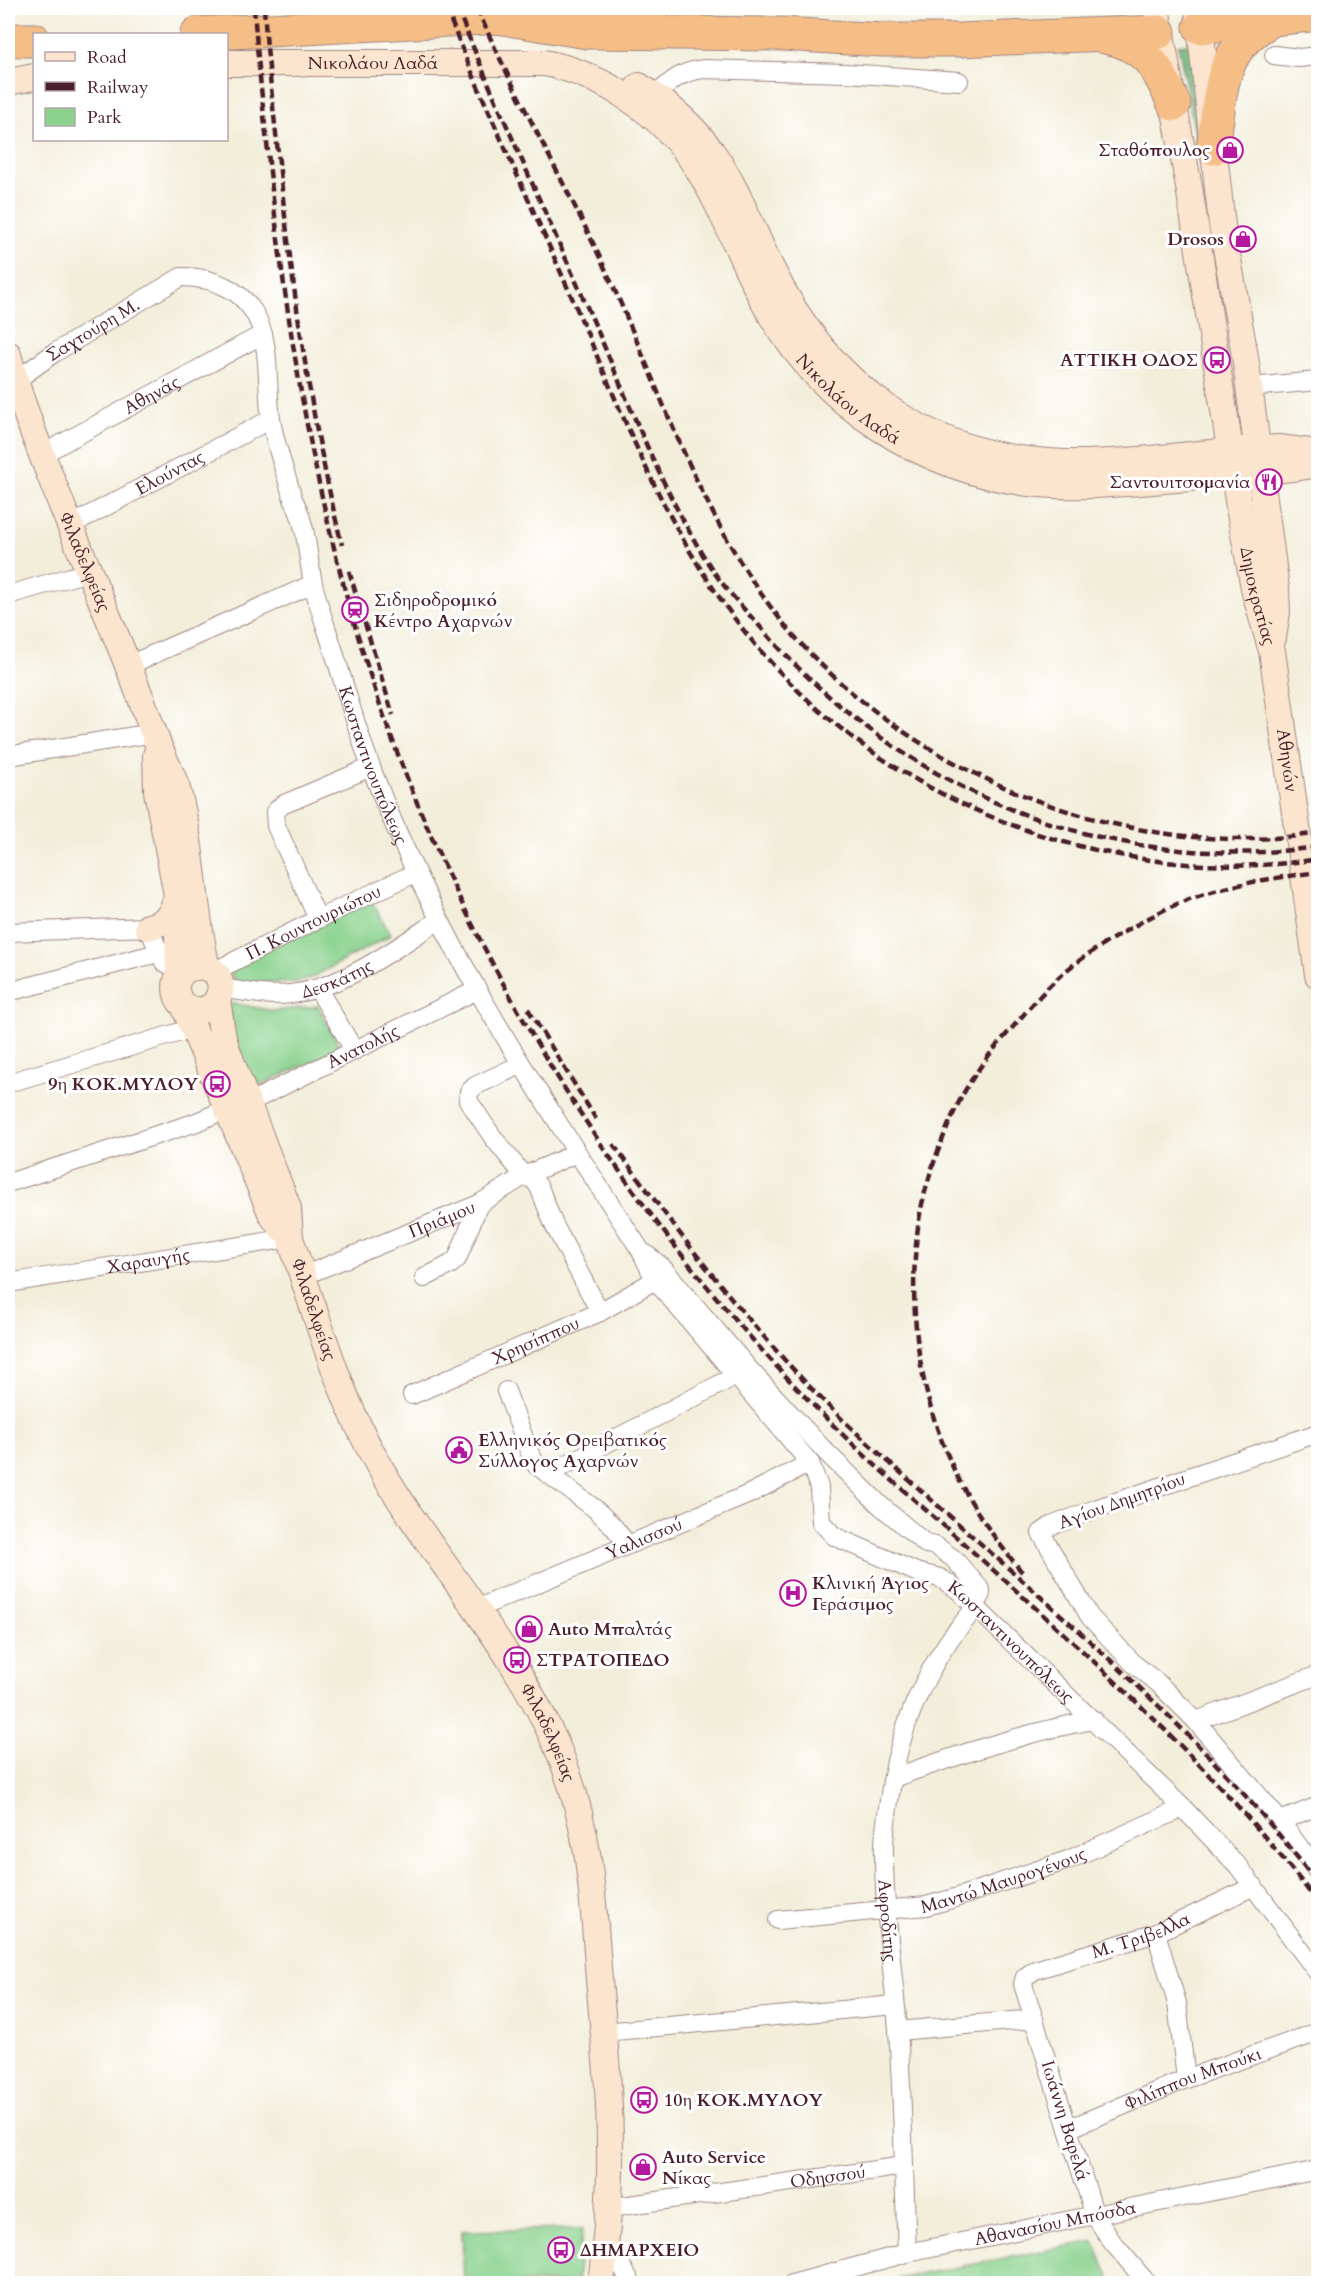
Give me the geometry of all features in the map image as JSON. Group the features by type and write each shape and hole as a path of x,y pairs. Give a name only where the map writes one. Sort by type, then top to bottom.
{"highway":[{"path":"215,33 653,8"},
{"path":"1199,17 1277,17 1318,14"},
{"path":"497,17 587,32 782,34 883,40 958,40 1091,35 1158,20"},
{"path":"1213,148 1223,84 1234,53 1245,37 1277,17"},
{"path":"1091,35 1131,44 1146,55 1163,78 1174,104"},
{"path":"8,40 33,40"}],"main road":[{"path":"1158,20 1199,17"},
{"name":"Δημοκρατίας","path":"1199,17 1222,225 1250,387 1276,589 1277,612 1272,651"},
{"name":"Δημοκρατίας","path":"1158,20 1256,593 1272,651"},
{"name":"Νικολάου Λαδά","path":"228,63 521,62 558,59 590,65 613,73 656,96 700,134 719,160 738,194 791,306 815,341 854,383 907,420 935,435 969,448 1032,461 1069,463 1259,461 1318,464"},
{"name":"Νικολάου Λαδά","path":"521,62 557,65 586,75 627,98 667,129 700,170 718,202 761,296 796,351 841,399 898,440 939,459 985,475 1031,483 1121,484 1233,463"},
{"path":"8,82 33,77"},
{"name":"Φιλαδελφείας","path":"8,354 10,379 88,572 129,665 177,788 189,845 201,941 196,974 176,990 177,996 237,1106 288,1208 290,1238 303,1276 348,1401 376,1461 505,1650 542,1716 560,1754 579,1808 595,1900 610,2150 606,2240 601,2283"},
{"name":"Νικολάου Λαδά","path":"1259,461 1279,448 1318,453"},
{"name":"Αθηνών","path":"1272,651 1318,975"},
{"name":"Φιλαδελφείας","path":"155,736 157,791 177,895 196,974 224,1038 237,1106"},
{"path":"148,927 156,926 171,916 177,895"},
{"path":"189,1017 198,1011 206,1010 196,974"}],"street":[{"path":"1274,55 1299,58 1318,56"},
{"path":"656,96 670,81 682,74 704,69 846,73 959,81"},
{"name":"Κωσταντινουπόλεως","path":"181,277 191,277 222,285 243,297 251,306 263,334 268,364 271,419 305,536 313,584 371,767 415,873 477,990 520,1065 641,1251 655,1280 810,1463 819,1487 821,1522 834,1536 916,1572 940,1578 958,1590 1184,1808 1254,1886 1318,1973"},
{"name":"Σαχτούρη Μ.","path":"10,379 181,277"},
{"name":"Αθηνάς","path":"42,455 263,334"},
{"path":"1250,387 1318,381"},
{"name":"Ελούντας","path":"69,526 271,419"},
{"path":"8,595 88,572"},
{"path":"129,665 313,584"},
{"path":"8,756 155,736"},
{"path":"318,919 276,826 275,812 282,805 371,767"},
{"name":"Π. Κουντουριώτου","path":"196,974 415,873"},
{"name":"Δεσκάτης","path":"196,974 288,995 318,989 382,958 439,920"},
{"path":"8,932 148,927 196,974"},
{"path":"8,992 196,974"},
{"path":"318,989 354,1050"},
{"name":"Ανατολής","path":"8,1183 194,1123 237,1106 477,990"},
{"path":"8,1083 189,1017"},
{"path":"520,1065 475,1086 469,1092 468,1100 492,1136 524,1176 534,1180 539,1187 554,1225 600,1312"},
{"name":"Πριάμου","path":"303,1276 479,1204 524,1176 577,1153"},
{"path":"424,1278 457,1259 479,1204"},
{"name":"Χαραυγής","path":"8,1283 290,1238"},
{"name":"Κωσταντινουπόλεως","path":"641,1251 662,1267 749,1369 826,1452 881,1506 926,1544 936,1546 954,1559 978,1585 982,1595 975,1608"},
{"name":"Χρησίππου","path":"412,1395 600,1312 655,1280"},
{"path":"548,1474 736,1375"},
{"path":"506,1391 536,1465 594,1508 613,1526 628,1545"},
{"name":"Αγίου Δημητρίου","path":"1196,1721 1158,1683 1134,1664 1090,1617 1041,1533 1051,1526 1098,1508 1318,1433"},
{"name":"Υαλισσού","path":"476,1609 747,1495 810,1463"},
{"name":"Αφροδίτης","path":"908,2253 898,2031 884,1843 893,1778 905,1732 925,1681 951,1637 975,1608"},
{"path":"1318,1675 1196,1721 1280,1821 1318,1872"},
{"path":"893,1778 932,1764 1094,1720"},
{"path":"1280,1821 1318,1806"},
{"name":"Μαντώ Μαυρογένους","path":"777,1920 926,1906 1068,1860 1184,1808"},
{"name":"Μ. Τριβελλα","path":"1024,1977 1035,1970 1156,1933 1254,1886"},
{"path":"1156,1933 1177,2003 1186,2079"},
{"name":"Ιωάννη Βαρελά","path":"1024,1977 1023,1984 1095,2216 1113,2243 1148,2283"},
{"path":"604,2032 895,2005"},
{"path":"898,2031 1034,2019"},
{"name":"Φιλίππου Μπούκι","path":"1068,2129 1186,2079 1318,2032"},
{"name":"Οδησσού","path":"608,2208 904,2166"},
{"name":"Αθανασίου Μπόσδα","path":"800,2282 908,2253 1318,2170"},
{"path":"606,2240 632,2283"}],"green space":[{"path":"1194,43 1215,258 1200,160 1178,45"},
{"path":"371,900 391,935 307,980 292,983 234,981 229,968"},
{"path":"233,1003 273,1011 318,1006 341,1049 253,1088 234,1047 230,1006"},
{"path":"582,2229 577,2283 464,2283 462,2231"},
{"path":"1094,2241 1112,2283 876,2283"}],"railway":[{"path":"254,8 275,213 294,353 321,492 337,560 377,696 415,797 459,897 509,994 564,1088 625,1179 691,1267 761,1350 851,1443 1149,1714 1237,1806 1279,1853 1318,1903"},
{"path":"264,8 268,62 296,301 320,448 342,545"},
{"path":"446,8 490,115 664,504 682,538 719,597 758,648 802,695 851,737 926,785 978,811 1032,832 1088,848 1146,859 1203,865 1261,865 1318,859"},
{"path":"457,8 506,125 675,504 708,563 727,589 818,687 879,736 944,777 1013,810 1085,834 1161,848 1238,853 1318,847"},
{"path":"477,8 608,275 678,439 716,519 762,595 811,655 870,707 936,752 1008,789 1085,816 1163,833 1241,839 1318,833"},
{"path":"349,571 393,715"},
{"path":"1022,1572 981,1517 955,1472 937,1429 922,1372 914,1284 918,1227 924,1195 934,1162 953,1114 977,1071 1035,1002 1067,970 1109,941 1166,909 1203,894 1241,884 1318,872"},
{"path":"528,1009 596,1119"},
{"path":"613,1144 724,1289 783,1359 847,1424 1087,1638 1185,1732 1276,1831 1318,1884"}],"place":[{"name":"Σταθόπουλος","path":"1230,150"},
{"name":"Drosos","path":"1243,239"},
{"name":"ΑΤΤΙΚΗ ΟΔΟΣ","path":"1217,360"},
{"name":"Σαντουιτσομανία","path":"1269,482"},
{"name":"Σιδηροδρομικό Κέντρο Αχαρνών","path":"355,610"},
{"name":"9η ΚΟΚ.ΜΥΛΟΥ","path":"217,1084"},
{"name":"Ελληνικός Ορειβατικός Σύλλογος Αχαρνών","path":"459,1450"},
{"name":"Κλινική Άγιος Γεράσιμος","path":"793,1593"},
{"name":"Auto Μπαλτάς","path":"529,1629"},
{"name":"ΣΤΡΑΤΟΠΕΔΟ","path":"517,1660"},
{"name":"10η ΚΟΚ.ΜΥΛΟΥ","path":"644,2100"},
{"name":"Auto Service Νίκας","path":"643,2167"},
{"name":"ΔΗΜΑΡΧΕΙΟ","path":"561,2250"}]}
